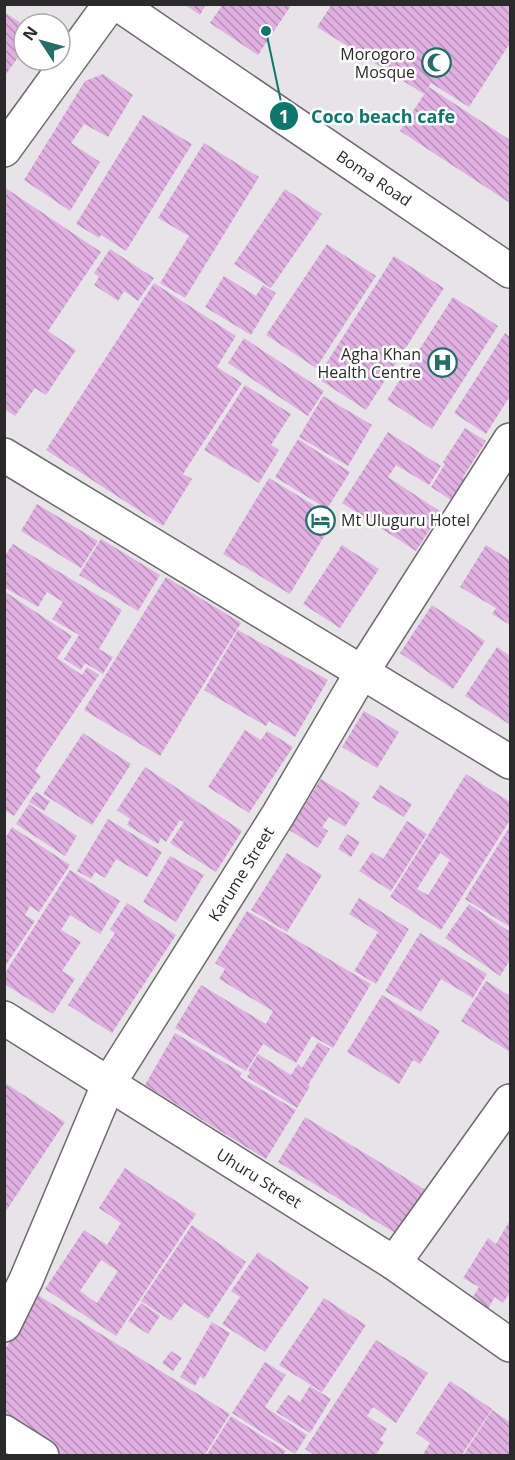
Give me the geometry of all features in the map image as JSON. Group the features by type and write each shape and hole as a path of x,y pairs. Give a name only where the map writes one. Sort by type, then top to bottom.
{"street":[{"path":"4,150 110,4"},
{"name":"Boma Road","path":"118,4 510,271"},
{"name":"Karume Street","path":"4,1325 26,1280 109,1083 278,815 362,672 510,440"},
{"path":"4,455 510,762"},
{"name":"Uhuru Street","path":"4,1018 394,1263 510,1345"},
{"path":"394,1263 510,1101"},
{"path":"4,1431 42,1455"}],"building":[{"path":"184,4 206,4 200,15"},
{"path":"223,4 292,4 258,55 210,23"},
{"name":"Morogoro Mosque","path":"332,4 510,4 510,43 469,107 431,83 424,94 317,27"},
{"path":"4,12 12,17 12,66 4,77"},
{"path":"103,74 133,95 108,137 84,124 71,143 100,162 70,211 24,180 85,81"},
{"path":"429,87 510,140 510,203 400,131"},
{"path":"143,115 192,144 126,251 101,235 99,238 76,224"},
{"path":"204,143 259,177 185,298 160,283 189,236 158,218"},
{"path":"4,187 101,252 48,331 76,350 46,395 35,388 15,416 4,409"},
{"path":"285,189 322,214 271,288 234,264"},
{"path":"327,244 376,276 316,368 266,335"},
{"path":"110,249 154,278 138,301 124,291 118,301 94,285 99,277 94,273"},
{"path":"394,256 444,288 366,410 317,378"},
{"path":"224,276 256,296 263,285 276,293 251,335 205,307"},
{"path":"154,283 236,336 217,367 242,383 183,474 192,479 163,526 46,450"},
{"name":"Agha Khan Health Centre","path":"453,297 498,326 432,429 387,400"},
{"path":"505,333 510,337 510,396 486,434 454,413"},
{"path":"244,338 324,391 308,416 228,363"},
{"path":"245,385 291,414 271,445 279,450 259,483 204,450"},
{"path":"323,396 372,425 348,466 299,437"},
{"path":"465,428 486,441 451,500 431,487 445,464 443,462"},
{"path":"388,432 441,466 429,485 396,465 388,477 441,512 416,551 342,503"},
{"path":"298,439 350,472 327,509 275,477"},
{"path":"269,478 335,518 290,594 223,554"},
{"path":"37,504 98,541 81,568 21,531"},
{"path":"101,539 160,575 138,611 79,575"},
{"path":"13,544 122,610 99,649 113,657 103,674 85,663 81,670 64,659 79,635 52,619 63,602 47,592 38,607 4,587 4,557"},
{"path":"342,545 379,569 340,628 303,604"},
{"path":"486,545 510,560 510,625 492,614 496,608 460,587"},
{"path":"166,577 241,623 160,756 84,710"},
{"path":"4,591 72,636 57,658 82,675 87,667 99,675 35,771 41,776 14,816 4,810"},
{"path":"432,605 485,641 453,689 400,653"},
{"path":"238,630 328,680 295,737 269,721 266,726 204,690"},
{"path":"497,647 510,656 509,724 465,696"},
{"path":"364,711 399,732 377,768 342,747"},
{"path":"245,730 261,740 267,731 293,747 249,813 208,787"},
{"path":"83,733 131,764 92,825 43,794"},
{"path":"145,767 242,831 216,872 170,843 184,822 180,820 166,842 161,838 158,844 127,825 130,819 117,810"},
{"path":"466,774 510,802 510,820 441,930 390,897","holes":["440,853 450,860 428,895 417,889"]},
{"path":"321,779 360,803 345,827 329,817 322,827 328,831 318,848 289,830"},
{"path":"380,785 412,804 404,817 372,798"},
{"path":"36,792 50,801 44,811 29,802"},
{"path":"29,804 77,836 65,856 16,824"},
{"path":"108,819 162,852 147,877 116,859 105,878 95,872 91,879 77,871"},
{"path":"407,821 427,834 391,891 359,871 372,852 383,859"},
{"path":"510,826 510,927 465,899"},
{"path":"12,827 70,865 39,912 30,906 25,915 35,921 4,968 4,840"},
{"path":"347,834 360,842 351,857 338,849"},
{"path":"287,853 322,875 287,932 251,910"},
{"path":"170,856 204,875 176,922 143,902"},
{"path":"70,870 120,901 100,934 70,915 61,930 81,942 62,971 75,979 53,1014 4,984 4,975"},
{"path":"359,898 409,929 376,984 354,971 378,932 349,914"},
{"path":"127,903 176,935 112,1033 68,1005 115,933 110,929"},
{"path":"469,904 510,932 510,960 500,976 445,938"},
{"path":"247,911 371,984 333,1048 312,1036 296,1063 263,1044 246,1071 175,1028 201,985 266,1024 273,1011 219,979 225,969 215,963"},
{"path":"420,933 487,974 473,998 441,979 421,1012 385,991"},
{"path":"486,981 510,996 510,1052 461,1021"},
{"path":"382,995 440,1031 420,1064 413,1060 399,1084 347,1052"},
{"path":"175,1033 242,1073 240,1077 296,1110 266,1159 145,1085"},
{"path":"318,1042 330,1049 297,1108 247,1077 258,1054 291,1075 298,1064 302,1068"},
{"path":"7,1084 65,1122 4,1214 4,1088"},
{"path":"305,1117 437,1197 410,1242 278,1162"},
{"path":"125,1168 196,1214 116,1336 45,1289 84,1230 107,1245 121,1223 99,1208","holes":["101,1260 118,1271 97,1303 80,1291"]},
{"path":"510,1220 510,1292 503,1303 495,1297 487,1310 471,1300 479,1287 463,1278 488,1238 496,1244"},
{"path":"192,1225 246,1262 208,1319 184,1303 171,1321 141,1301"},
{"path":"258,1252 309,1287 265,1352 222,1324 240,1297 231,1291"},
{"path":"38,1295 230,1414 204,1456 21,1456 4,1445 4,1351"},
{"path":"324,1298 366,1325 322,1392 279,1365"},
{"path":"141,1303 160,1316 148,1334 128,1321"},
{"path":"212,1322 230,1333 204,1379 200,1376 195,1386 180,1377"},
{"path":"376,1340 428,1373 396,1423 373,1407 367,1416 387,1429 380,1440 384,1442 375,1456 316,1456 305,1449"},
{"path":"171,1351 182,1358 173,1371 162,1363"},
{"path":"265,1362 286,1375 265,1407 307,1435 295,1454 232,1413"},
{"path":"450,1381 492,1409 461,1456 422,1456 430,1443 416,1433"},
{"path":"310,1386 331,1399 310,1433 276,1412 288,1395 300,1402"},
{"path":"492,1410 510,1422 510,1456 463,1456"},
{"path":"231,1416 286,1451 282,1456 206,1456"}],"place":[{"name":"Coco beach cafe","path":"266,31"},
{"name":"Morogoro Mosque","path":"436,63"},
{"name":"Agha Khan Health Centre","path":"442,363"},
{"name":"Mt Uluguru Hotel","path":"320,520"}]}
